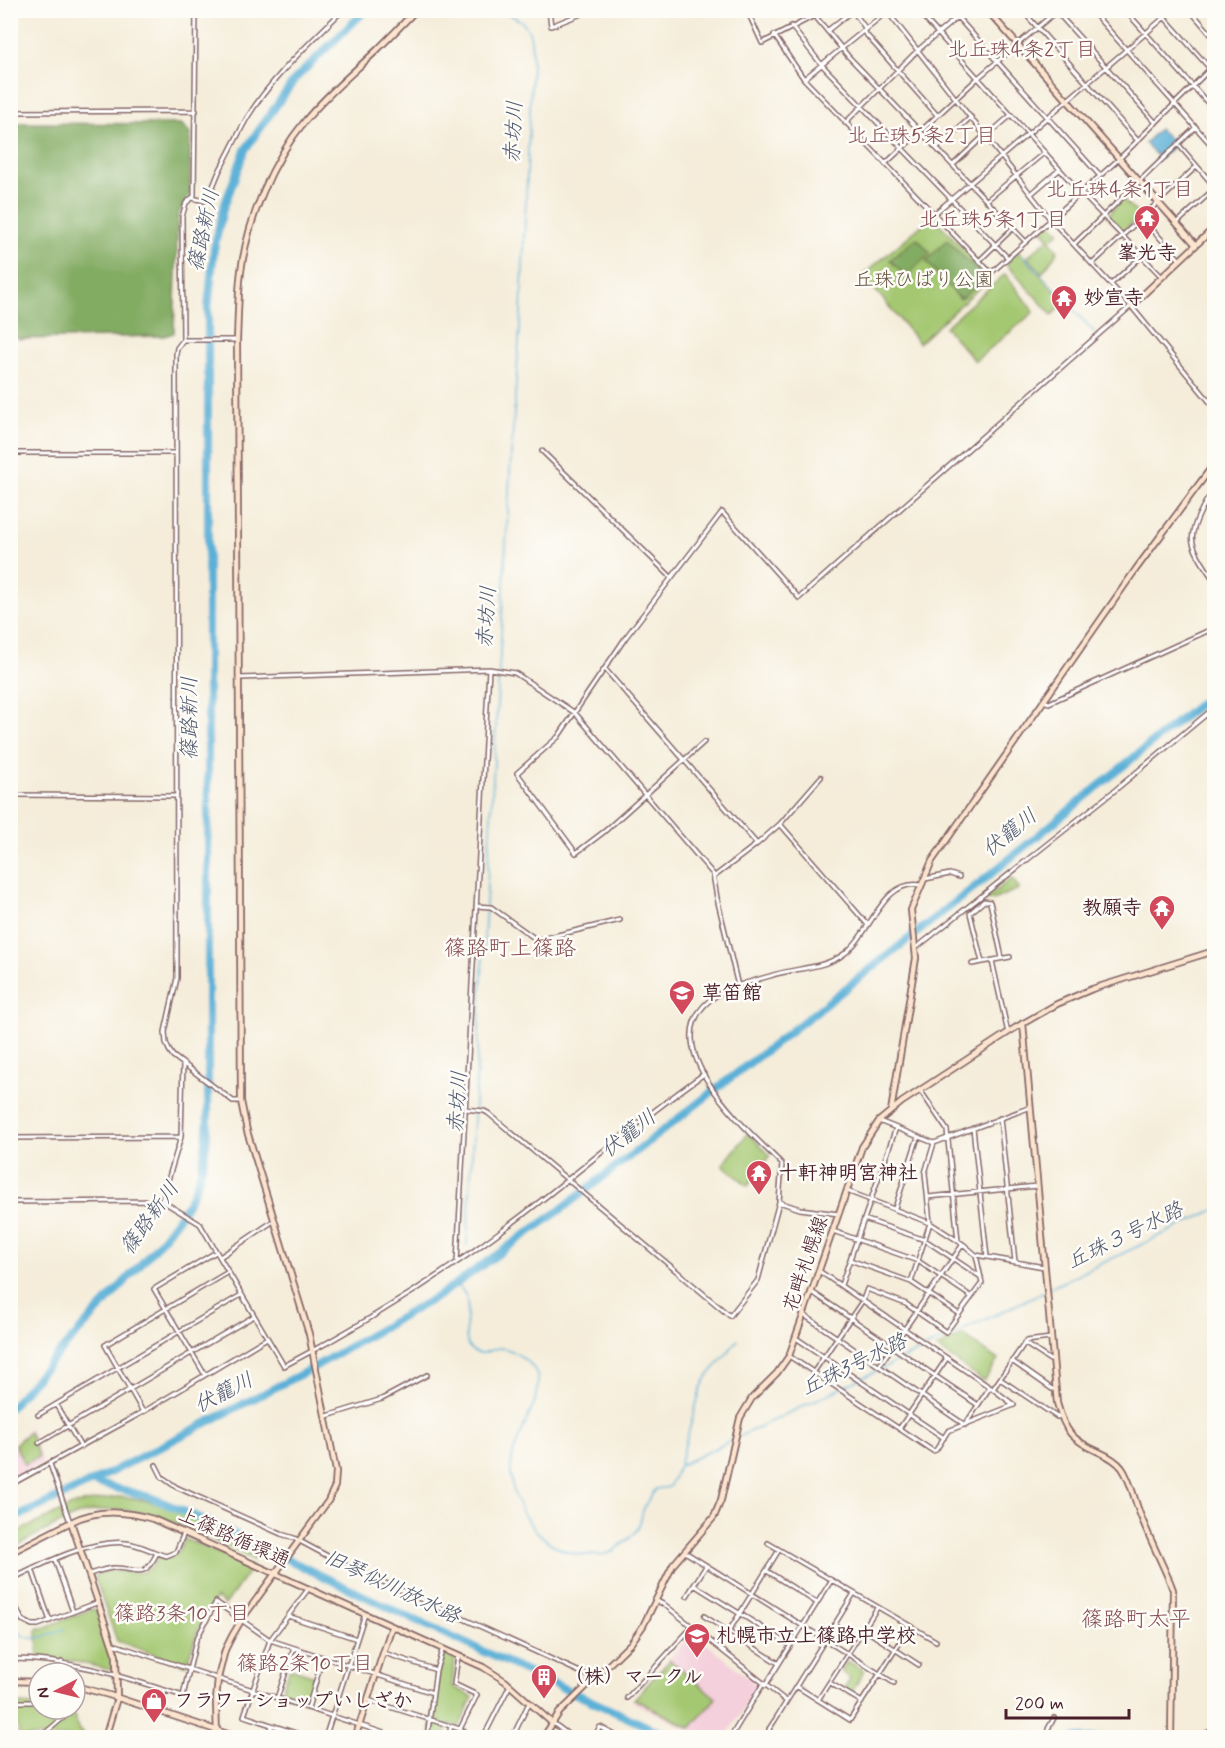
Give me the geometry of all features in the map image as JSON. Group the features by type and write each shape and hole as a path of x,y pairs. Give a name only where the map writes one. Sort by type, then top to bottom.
{"street":[{"path":"196,10 194,196 186,203 183,217 183,340 176,354 177,978 165,1032 168,1050 183,1064 231,1099 241,1101"},
{"path":"192,198 205,201 211,194 220,168 246,121 265,93 288,65 343,10"},
{"path":"217,1737 218,1678 225,1650 242,1619 328,1501 334,1486 336,1471 313,1351 298,1294 247,1131 241,1101 237,340 241,270 250,230 264,191 282,156 304,122 339,84 376,51 416,10"},
{"path":"549,10 551,26 591,10"},
{"path":"747,10 762,43 822,10"},
{"path":"750,16 764,10"},
{"path":"810,10 841,48 1026,242"},
{"path":"917,10 1081,193 1162,277"},
{"path":"951,10 1100,176"},
{"path":"845,123 918,50 966,10"},
{"path":"987,10 1196,245"},
{"path":"1022,10 1138,141"},
{"path":"1091,10 1215,148"},
{"path":"1125,10 1215,110"},
{"path":"1158,10 1215,74"},
{"path":"934,214 1173,10"},
{"path":"1190,10 1215,38"},
{"path":"827,31 852,11 898,70 938,115"},
{"path":"804,79 887,11 1051,220 1131,306 1215,407"},
{"path":"885,164 978,78 1057,11 1156,123"},
{"path":"791,26 821,64 1008,258"},
{"path":"774,35 804,79 992,273 1120,158 1215,65"},
{"path":"10,112 196,111"},
{"path":"953,165 1011,115"},
{"path":"936,148 971,117"},
{"path":"1074,244 1196,127"},
{"path":"1209,142 1215,138"},
{"path":"1177,223 1215,187 1178,144"},
{"path":"987,200 1045,152"},
{"path":"1092,264 1197,166"},
{"path":"1031,194 1060,169"},
{"path":"1142,218 1180,260"},
{"path":"979,261 1013,228"},
{"path":"704,742 576,854 517,773 558,737 626,637 722,512 799,598 1131,306 1215,228"},
{"path":"1111,284 1142,256"},
{"path":"183,340 237,340"},
{"path":"542,451 672,578"},
{"path":"10,453 176,453"},
{"path":"891,1111 916,958 911,910 932,861 1136,569 1215,464"},
{"path":"1215,490 1208,497 1192,533 1193,543 1215,580"},
{"path":"1044,701 1049,703 1215,628"},
{"path":"605,669 757,844"},
{"path":"238,678 491,670 515,673 575,713 715,876 717,898 738,986"},
{"path":"457,1262 491,670"},
{"path":"915,947 1114,792 1215,708"},
{"path":"715,876 780,824 820,777"},
{"path":"10,795 177,796"},
{"path":"780,824 868,925"},
{"path":"925,879 950,874 959,877"},
{"path":"465,1109 488,1113 730,1316 758,1280 778,1202 782,1164 738,1119 704,1074 692,1048 693,1029 703,1008 724,991 786,971 835,960 853,946 895,889 915,884 921,885"},
{"path":"982,962 970,913 984,901 990,902 1002,958"},
{"path":"478,906 490,907 537,940 620,920"},
{"name":"花畔札幌線","path":"551,1722 631,1643 643,1626 666,1576 714,1516 721,1500 734,1435 740,1418 747,1405 777,1373 789,1356 862,1147 879,1121 920,1090 1023,1023 1076,995 1215,951"},
{"path":"972,964 1010,957"},
{"path":"992,961 1008,1033"},
{"path":"1023,1023 1044,1267 1056,1389 1061,1416 1069,1433 1076,1441 1111,1457 1121,1466 1173,1590 1171,1737"},
{"path":"162,1201 181,1137 183,1064"},
{"path":"10,1202 162,1201 198,1223 284,1366 358,1325 457,1262 569,1181 672,1097 704,1074"},
{"path":"920,1090 946,1130 948,1137 958,1241"},
{"path":"879,1121 934,1143 1031,1107"},
{"path":"1000,1118 1015,1262"},
{"path":"842,1285 896,1128"},
{"path":"973,1128 987,1257"},
{"path":"10,1138 181,1137"},
{"path":"895,1208 918,1137"},
{"path":"911,1282 930,1223 925,1173 934,1143"},
{"path":"928,1197 1037,1186"},
{"path":"847,1191 930,1223 976,1255 1044,1267"},
{"path":"778,1202 800,1209 839,1214"},
{"path":"864,1219 925,1240 981,1277"},
{"path":"220,1257 274,1220"},
{"path":"833,1231 918,1261 972,1297"},
{"path":"881,1368 892,1347 963,1244"},
{"path":"205,1375 154,1289 216,1252"},
{"path":"813,1373 863,1299 867,1289 906,1304 946,1332 982,1283 976,1255"},
{"path":"850,1260 911,1282 959,1314"},
{"path":"789,1356 933,1451 948,1431 1014,1404 819,1271"},
{"path":"143,1412 105,1345 228,1272"},
{"path":"812,1292 978,1405"},
{"path":"38,1415 241,1294"},
{"path":"804,1315 965,1425"},
{"path":"39,1443 254,1316"},
{"path":"10,1485 143,1412 267,1338"},
{"path":"796,1338 944,1438"},
{"path":"965,1425 1024,1343 1051,1338"},
{"path":"1024,1343 1053,1360"},
{"path":"899,1429 948,1358"},
{"path":"1012,1361 1052,1389 1056,1389"},
{"path":"327,1416 382,1400 428,1375"},
{"path":"1000,1379 1057,1417 1061,1416"},
{"path":"56,1405 81,1447"},
{"path":"50,1464 113,1644 118,1676 117,1698 105,1737"},
{"path":"156,1465 162,1477 176,1487 593,1678"},
{"name":"上篠路循環通","path":"10,1553 71,1522 105,1513 123,1512 153,1519 483,1667 510,1685 551,1722"},
{"path":"10,1580 80,1550 109,1543 140,1546 166,1556 176,1552 184,1533"},
{"path":"768,1544 936,1641"},
{"path":"724,1639 779,1550"},
{"path":"684,1552 894,1683"},
{"path":"89,1574 112,1568 138,1572 151,1566 157,1553"},
{"path":"55,1560 73,1612"},
{"path":"687,1596 706,1566"},
{"path":"32,1569 50,1621"},
{"path":"767,1571 817,1603"},
{"path":"730,1737 831,1581"},
{"path":"694,1585 790,1645"},
{"path":"309,1588 270,1640 244,1716 311,1737"},
{"path":"10,1593 22,1620 32,1625 50,1621 99,1602"},
{"path":"770,1737 769,1729 853,1595"},
{"path":"655,1600 665,1605 786,1701"},
{"path":"87,1667 183,1696 196,1640 216,1602 270,1640 433,1693"},
{"path":"818,1700 877,1608"},
{"path":"325,1737 365,1614"},
{"path":"288,1616 357,1640"},
{"path":"704,1616 779,1664"},
{"path":"355,1737 392,1626"},
{"path":"627,1698 692,1627"},
{"path":"796,1686 850,1720 910,1627"},
{"path":"864,1629 919,1665"},
{"path":"113,1644 399,1737"},
{"path":"277,1698 294,1648"},
{"path":"427,1737 436,1670 443,1648"},
{"path":"383,1653 436,1670"},
{"path":"458,1655 454,1684 477,1695 460,1729"},
{"path":"308,1708 323,1658"},
{"path":"10,1659 45,1661"},
{"path":"10,1681 27,1682"},
{"path":"830,1682 862,1702"},
{"path":"483,1737 510,1685"},
{"path":"87,1689 240,1737"},
{"path":"159,1712 165,1690"},
{"path":"368,1700 460,1729 477,1737"},
{"path":"10,1702 27,1702"},
{"path":"512,1737 529,1703"},
{"path":"10,1713 16,1737"},
{"path":"1049,1737 1048,1729 1054,1718"},
{"path":"39,1737 59,1721"},
{"path":"543,1737 551,1722 573,1737"},
{"path":"268,1737 272,1725"},
{"path":"448,1737 451,1726"},
{"path":"593,1737 600,1727 620,1737"},
{"path":"1197,1737 1215,1731"}],"shaded area":[{"path":"30,1428 43,1463 11,1480 11,1447"},
{"name":"札幌市立上篠路中学校","path":"693,1632 758,1686 726,1737 705,1737 632,1700"}],"green space":[{"path":"10,123 181,124 190,132 190,194 178,215 174,333 164,336 19,339 11,333"},
{"path":"1122,199 1140,216 1122,232 1107,216"},
{"name":"丘珠ひばり公園","path":"934,218 991,277 919,343 863,275 929,219"},
{"path":"1051,223 1060,232 1050,240 1058,251 1042,273 1027,257 1049,238 1042,230"},
{"path":"917,238 930,253 906,277 890,260"},
{"path":"947,240 985,279 960,299 926,261"},
{"path":"1019,251 1065,302 1052,315 1006,264"},
{"path":"1005,274 1034,312 975,361 945,327"},
{"path":"1012,878 1019,889 993,900 984,900"},
{"path":"748,1133 770,1155 748,1186 723,1165"},
{"path":"963,1335 998,1360 984,1381 937,1348"},
{"path":"29,1432 39,1457 24,1464 15,1444"},
{"path":"117,1497 154,1502 190,1516 259,1551 254,1560 168,1520 122,1510 99,1511 76,1516 11,1549 11,1535 76,1504"},
{"path":"185,1539 252,1567 225,1605 216,1598 197,1632 185,1665 117,1641 95,1578 96,1575 112,1571 138,1573 147,1571 158,1556 168,1558 175,1555"},
{"path":"92,1609 97,1610 112,1655 113,1668 111,1670 87,1664 87,1661 38,1657 37,1628 43,1628"},
{"path":"444,1653 455,1659 452,1686 473,1697 459,1727 449,1724 445,1737 430,1738 438,1677"},
{"path":"670,1660 716,1698 690,1728 634,1699"},
{"path":"847,1661 864,1670 851,1694 844,1690 850,1678 841,1671"},
{"path":"290,1668 315,1676 305,1702 281,1693"},
{"path":"12,1704 27,1705 27,1721 76,1721 80,1730 87,1737 20,1737"}],"water":[{"path":"1159,129 1176,144 1160,159 1145,143"}],"waterway":[{"name":"篠路新川","path":"10,1408 166,1235 190,1198 202,1168 208,1114 208,308 214,249 223,209 245,150 295,79 366,10"},
{"name":"赤坊川","path":"464,1246 467,1244 521,312 532,61 531,41 526,27 516,18 496,10"},
{"path":"1023,255 1094,332"},
{"name":"伏籠川","path":"10,1520 92,1482 307,1371 440,1295 559,1211 822,1007 981,882 1214,692"},
{"name":"丘珠３号水路","path":"1048,1289 1214,1210"},
{"name":"赤坊川","path":"457,1283 467,1298 466,1335 469,1347 480,1353 499,1348 510,1350 532,1366 535,1371 538,1387 535,1399 511,1463 513,1490 518,1504 535,1529 558,1548 572,1553 607,1554 623,1544 637,1530 648,1500 656,1489 669,1487 679,1466 701,1388 707,1377 738,1340"},
{"name":"丘珠3号水路","path":"738,1437 1043,1292"},
{"name":"丘珠3号水路","path":"679,1466 734,1439"},
{"name":"旧琴似川放水路","path":"92,1482 150,1497 218,1526 406,1616 672,1738"},
{"path":"10,1619 20,1634 27,1637 40,1638 64,1629"},
{"path":"1075,1738 1122,1738"}],"place":[{"name":"峯光寺","path":"1147,241"},
{"name":"妙宣寺","path":"1064,321"},
{"name":"教願寺","path":"1162,931"},
{"name":"草笛館","path":"682,1016"},
{"name":"十軒神明宮神社","path":"759,1196"},
{"name":"札幌市立上篠路中学校","path":"697,1659"},
{"name":"（株）マークル","path":"544,1700"},
{"name":"フラワーショップいしざか","path":"154,1724"}],"district":[{"name":"北丘珠4条2丁目","path":"1022,50"},
{"name":"北丘珠5条2丁目","path":"922,136"},
{"name":"北丘珠4条1丁目","path":"1120,190"},
{"name":"北丘珠5条1丁目","path":"993,220"},
{"name":"篠路町上篠路","path":"510,949"},
{"name":"篠路3条10丁目","path":"182,1614"},
{"name":"篠路町太平","path":"1136,1620"},
{"name":"篠路2条10丁目","path":"305,1664"}]}
